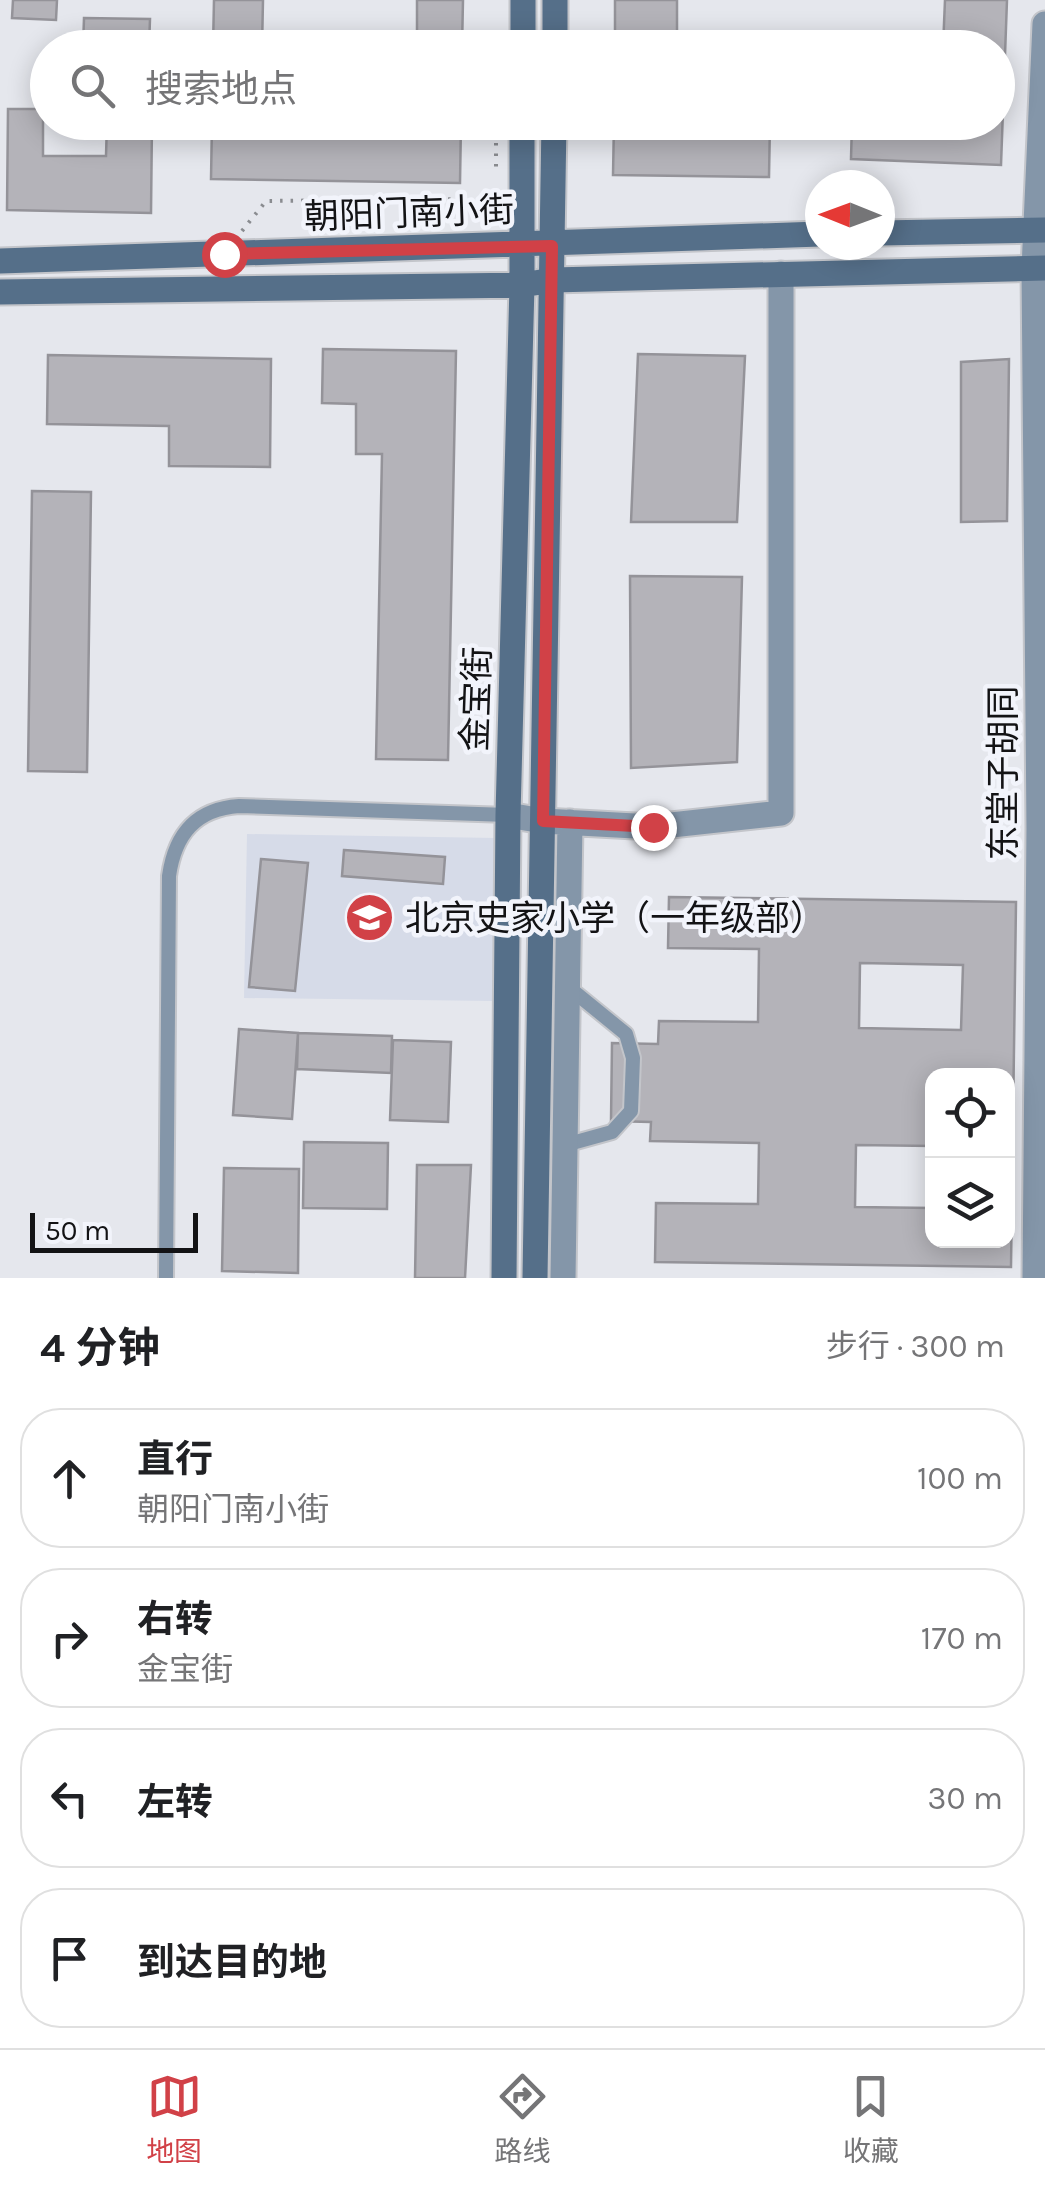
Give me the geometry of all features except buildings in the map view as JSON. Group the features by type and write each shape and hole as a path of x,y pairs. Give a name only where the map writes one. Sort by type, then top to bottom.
{"main road":[{"path":"523,0 523,30"},
{"path":"555,30 556,0"},
{"name":"金宝街","path":"504,1278 508,815 522,285 522,140"},
{"name":"金宝街","path":"535,1278 554,140"},
{"path":"895,233 1041,231"},
{"name":"朝阳门南小街","path":"0,261 552,246 805,235"},
{"name":"朝阳门南小街","path":"0,292 522,285 553,280 1039,269"}],"street":[{"name":"东堂子胡同","path":"1035,1278 1042,828 1039,269 1045,24"},
{"path":"508,815 543,821 653,827 781,813 781,274"},
{"path":"562,1278 570,822"}],"lane":[{"path":"166,1278 169,876 172,852 184,830 202,815 221,807 239,806 508,815"},
{"path":"565,1145 612,1132 631,1111 633,1058 626,1034 567,986"}],"path":[{"path":"224,254 266,201 464,199 522,244"}],"shaded area":[{"name":"北京史家小学（一年级部）","path":"247,834 496,838 494,1001 244,998"}],"place":[{"name":"北京史家小学（一年级部）","path":"370,918"}],"route":[{"path":"224,254 552,246 543,821 653,827"}]}
